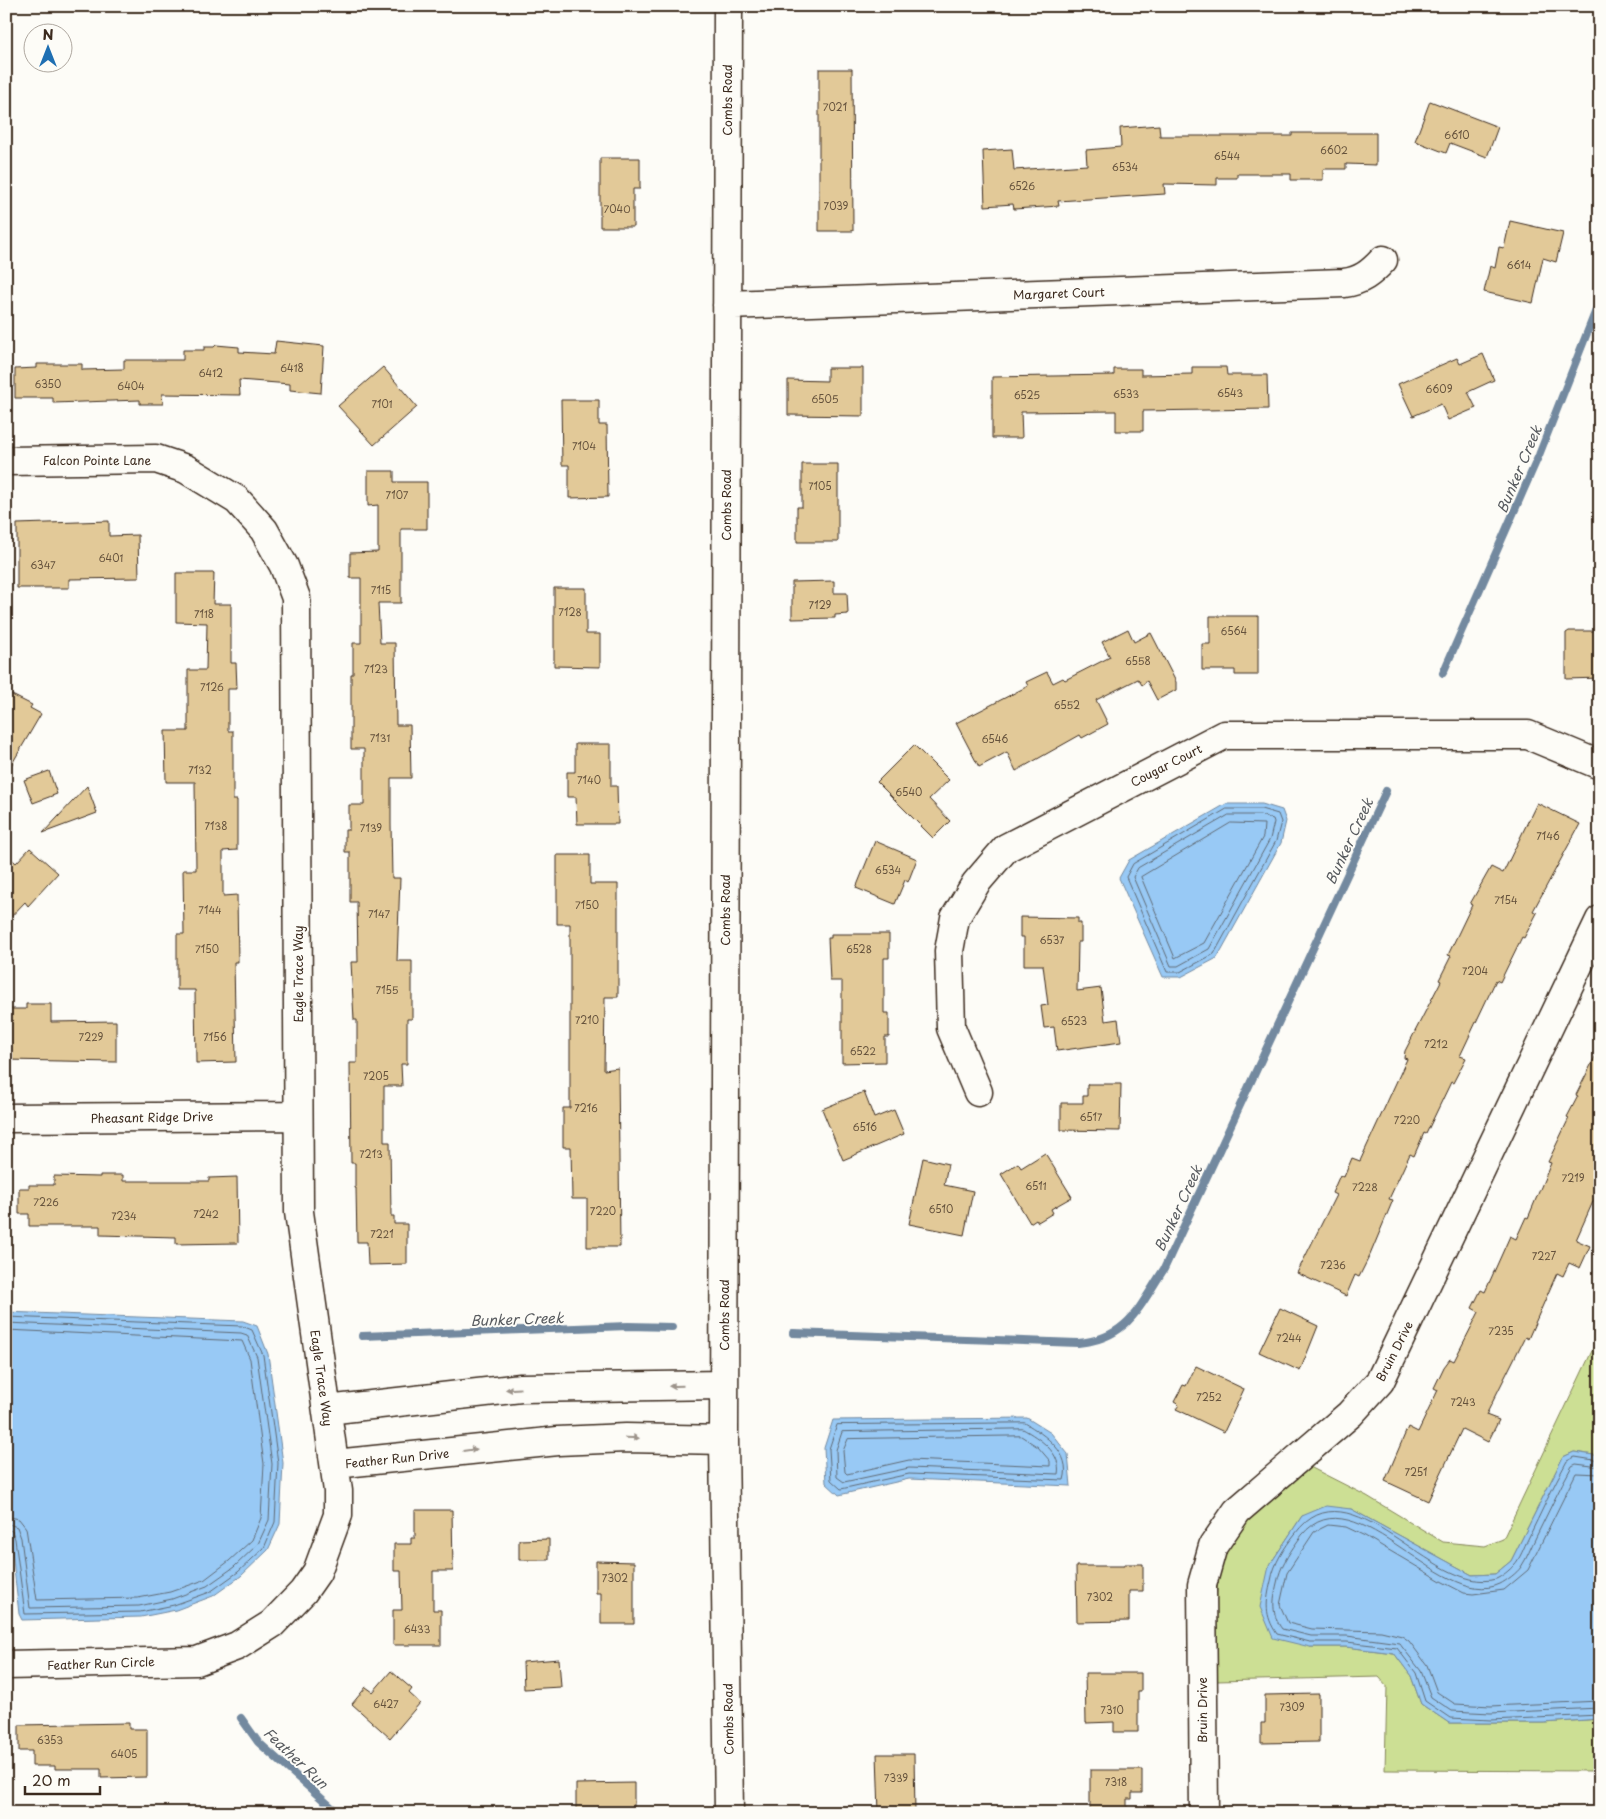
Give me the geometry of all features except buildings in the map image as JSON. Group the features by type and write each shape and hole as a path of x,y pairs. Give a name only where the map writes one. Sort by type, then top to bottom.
{"street":[{"name":"Combs Road","path":"728,6 724,1440 729,1813"},
{"name":"Margaret Court","path":"727,305 1344,283 1354,282 1368,275 1383,260"},
{"name":"Falcon Pointe Lane","path":"6,461 156,459 186,469 237,500"},
{"name":"Eagle Trace Way","path":"237,500 268,537 284,566 296,598 300,1220 335,1464"},
{"name":"Cougar Court","path":"978,1092 951,1028 949,951 955,918 976,883 1006,848 1015,843 1224,735 1528,735 1600,765"},
{"name":"Bruin Drive","path":"1204,1813 1202,1585 1213,1546 1237,1511 1350,1414 1380,1381 1600,920"},
{"name":"Pheasant Ridge Drive","path":"6,1118 298,1116"},
{"path":"327,1410 469,1392 521,1388 724,1385"},
{"name":"Feather Run Drive","path":"197,1661 237,1646 259,1633 272,1624 302,1592 324,1557 338,1515 335,1464 558,1441 626,1438 724,1440"},
{"name":"Feather Run Circle","path":"6,1666 197,1661"}],"green space":[{"path":"1600,1334 1600,1456 1574,1452 1563,1457 1511,1561 1495,1574 1472,1575 1351,1509 1302,1516 1269,1566 1310,1647 1346,1647 1394,1653 1411,1676 1421,1704 1449,1723 1544,1723 1600,1719 1600,1771 1385,1770 1387,1686 1379,1677 1217,1681 1215,1626 1217,1589 1225,1553 1240,1526 1268,1498 1308,1466 1367,1496 1443,1542 1485,1546 1503,1539"}],"water":[{"path":"1226,804 1262,804 1282,810 1286,821 1281,843 1217,958 1181,977 1163,977 1119,878 1129,860"},
{"path":"6,1312 243,1321 257,1326 268,1354 283,1463 280,1524 268,1550 241,1576 213,1596 176,1610 141,1617 22,1620 19,1614 11,1541 6,1528"},
{"path":"1027,1418 1051,1433 1068,1454 1071,1486 909,1479 839,1495 826,1483 824,1448 833,1420"},
{"path":"1574,1452 1600,1456 1600,1719 1544,1723 1449,1723 1421,1704 1411,1676 1394,1653 1346,1647 1310,1647 1273,1638 1260,1607 1269,1566 1302,1516 1326,1506 1351,1509 1472,1575 1495,1574 1511,1561 1563,1457"}],"waterway":[{"name":"Bunker Creek","path":"1443,673 1539,455 1600,300"},
{"name":"Bunker Creek","path":"793,1333 1078,1343 1095,1340 1121,1328 1139,1308 1164,1269 1386,791"},
{"name":"Bunker Creek","path":"362,1336 628,1326 672,1327"},
{"name":"Feather Run","path":"241,1718 258,1742 338,1813"}]}
